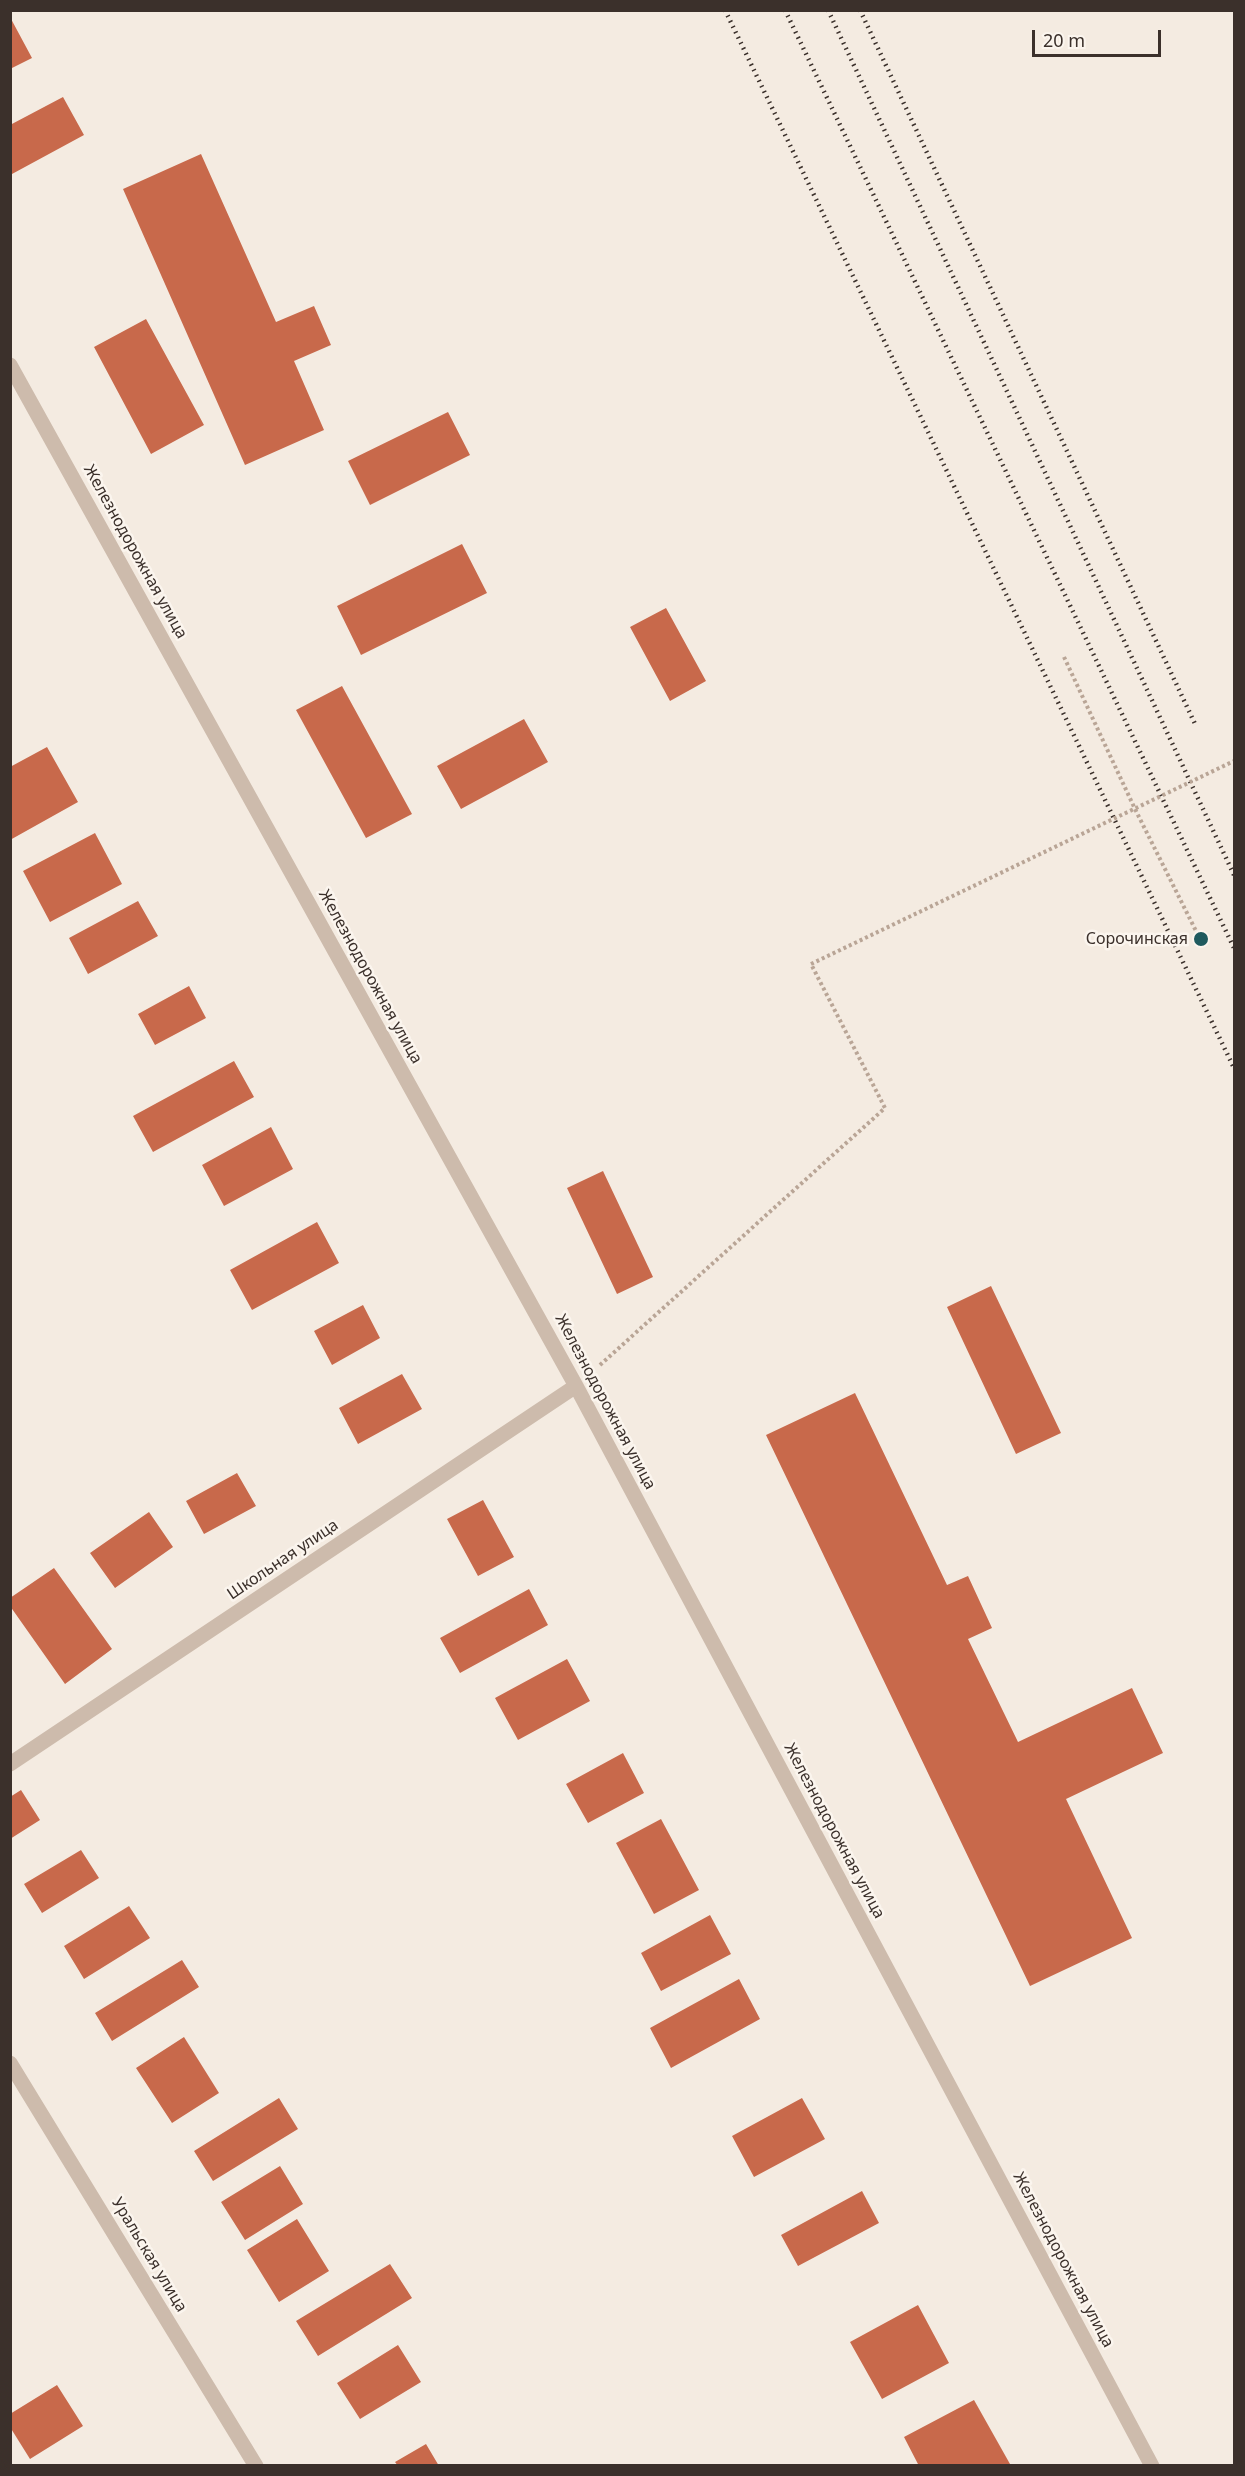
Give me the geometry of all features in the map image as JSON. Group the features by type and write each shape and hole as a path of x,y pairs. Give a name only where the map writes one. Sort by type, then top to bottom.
{"street":[{"name":"Железнодорожная улица","path":"10,365 576,1386 1152,2466"},
{"name":"Школьная улица","path":"10,1764 576,1386"},
{"name":"Уральская улица","path":"10,2063 256,2466"}],"path":[{"path":"1064,657 1135,809 1202,942"},
{"path":"576,1386 885,1108 810,964 1234,761"}],"building":[{"path":"10,17 32,58 10,69"},
{"path":"63,97 84,135 12,174 10,125"},
{"path":"201,154 276,322 314,306 331,345 294,361 324,430 245,465 123,189"},
{"path":"146,319 204,425 151,454 94,347"},
{"path":"448,412 470,455 370,505 348,461"},
{"path":"462,544 487,593 361,655 337,606"},
{"path":"666,608 706,681 670,701 630,627"},
{"path":"342,686 412,814 366,838 296,710"},
{"path":"524,719 548,762 461,809 437,766"},
{"path":"47,747 78,802 10,840 10,767"},
{"path":"95,833 122,884 50,922 23,871"},
{"path":"138,901 158,936 88,974 69,938"},
{"path":"189,986 206,1018 155,1045 138,1014"},
{"path":"234,1061 254,1097 153,1152 133,1116"},
{"path":"271,1127 293,1169 224,1206 202,1165"},
{"path":"603,1171 653,1277 617,1294 567,1188"},
{"path":"317,1222 339,1263 252,1310 230,1270"},
{"path":"991,1286 1061,1433 1016,1454 947,1307"},
{"path":"363,1305 380,1338 332,1365 314,1331"},
{"path":"402,1374 422,1409 358,1444 339,1408"},
{"path":"855,1393 947,1585 968,1576 992,1628 968,1639 1018,1742 1132,1688 1163,1753 1066,1799 1132,1938 1030,1986 766,1435"},
{"path":"237,1473 256,1506 204,1534 186,1501"},
{"path":"483,1500 514,1557 478,1576 447,1519"},
{"path":"149,1512 173,1547 115,1588 90,1553"},
{"path":"54,1568 112,1649 65,1684 10,1606 10,1598"},
{"path":"529,1589 548,1625 460,1673 440,1638"},
{"path":"567,1659 590,1701 518,1740 495,1698"},
{"path":"623,1753 644,1793 588,1823 566,1784"},
{"path":"21,1790 40,1820 10,1839 10,1797"},
{"path":"661,1819 699,1890 654,1914 616,1843"},
{"path":"81,1850 99,1878 42,1913 24,1884"},
{"path":"129,1906 150,1938 84,1979 64,1946"},
{"path":"710,1915 731,1954 661,1991 641,1953"},
{"path":"182,1960 199,1987 112,2041 95,2013"},
{"path":"739,1979 760,2019 671,2068 650,2028"},
{"path":"184,2037 219,2093 172,2123 136,2068"},
{"path":"279,2098 298,2129 213,2181 194,2151"},
{"path":"802,2098 825,2139 754,2177 732,2136"},
{"path":"280,2166 303,2204 245,2240 221,2202"},
{"path":"862,2191 879,2223 798,2266 781,2235"},
{"path":"297,2219 329,2271 279,2302 247,2250"},
{"path":"390,2264 412,2298 318,2356 296,2321"},
{"path":"918,2305 949,2363 882,2399 850,2342"},
{"path":"398,2345 421,2382 360,2419 337,2383"},
{"path":"57,2385 83,2426 30,2459 10,2427 10,2414"},
{"path":"974,2400 1010,2464 919,2466 904,2437"},
{"path":"426,2444 439,2466 398,2466 395,2462"}],"railway":[{"path":"725,10 1234,1068"},
{"path":"785,10 1234,948"},
{"path":"828,10 1234,875"},
{"path":"860,10 1196,726"}],"place":[{"name":"Сорочинская","path":"1201,939"}]}
